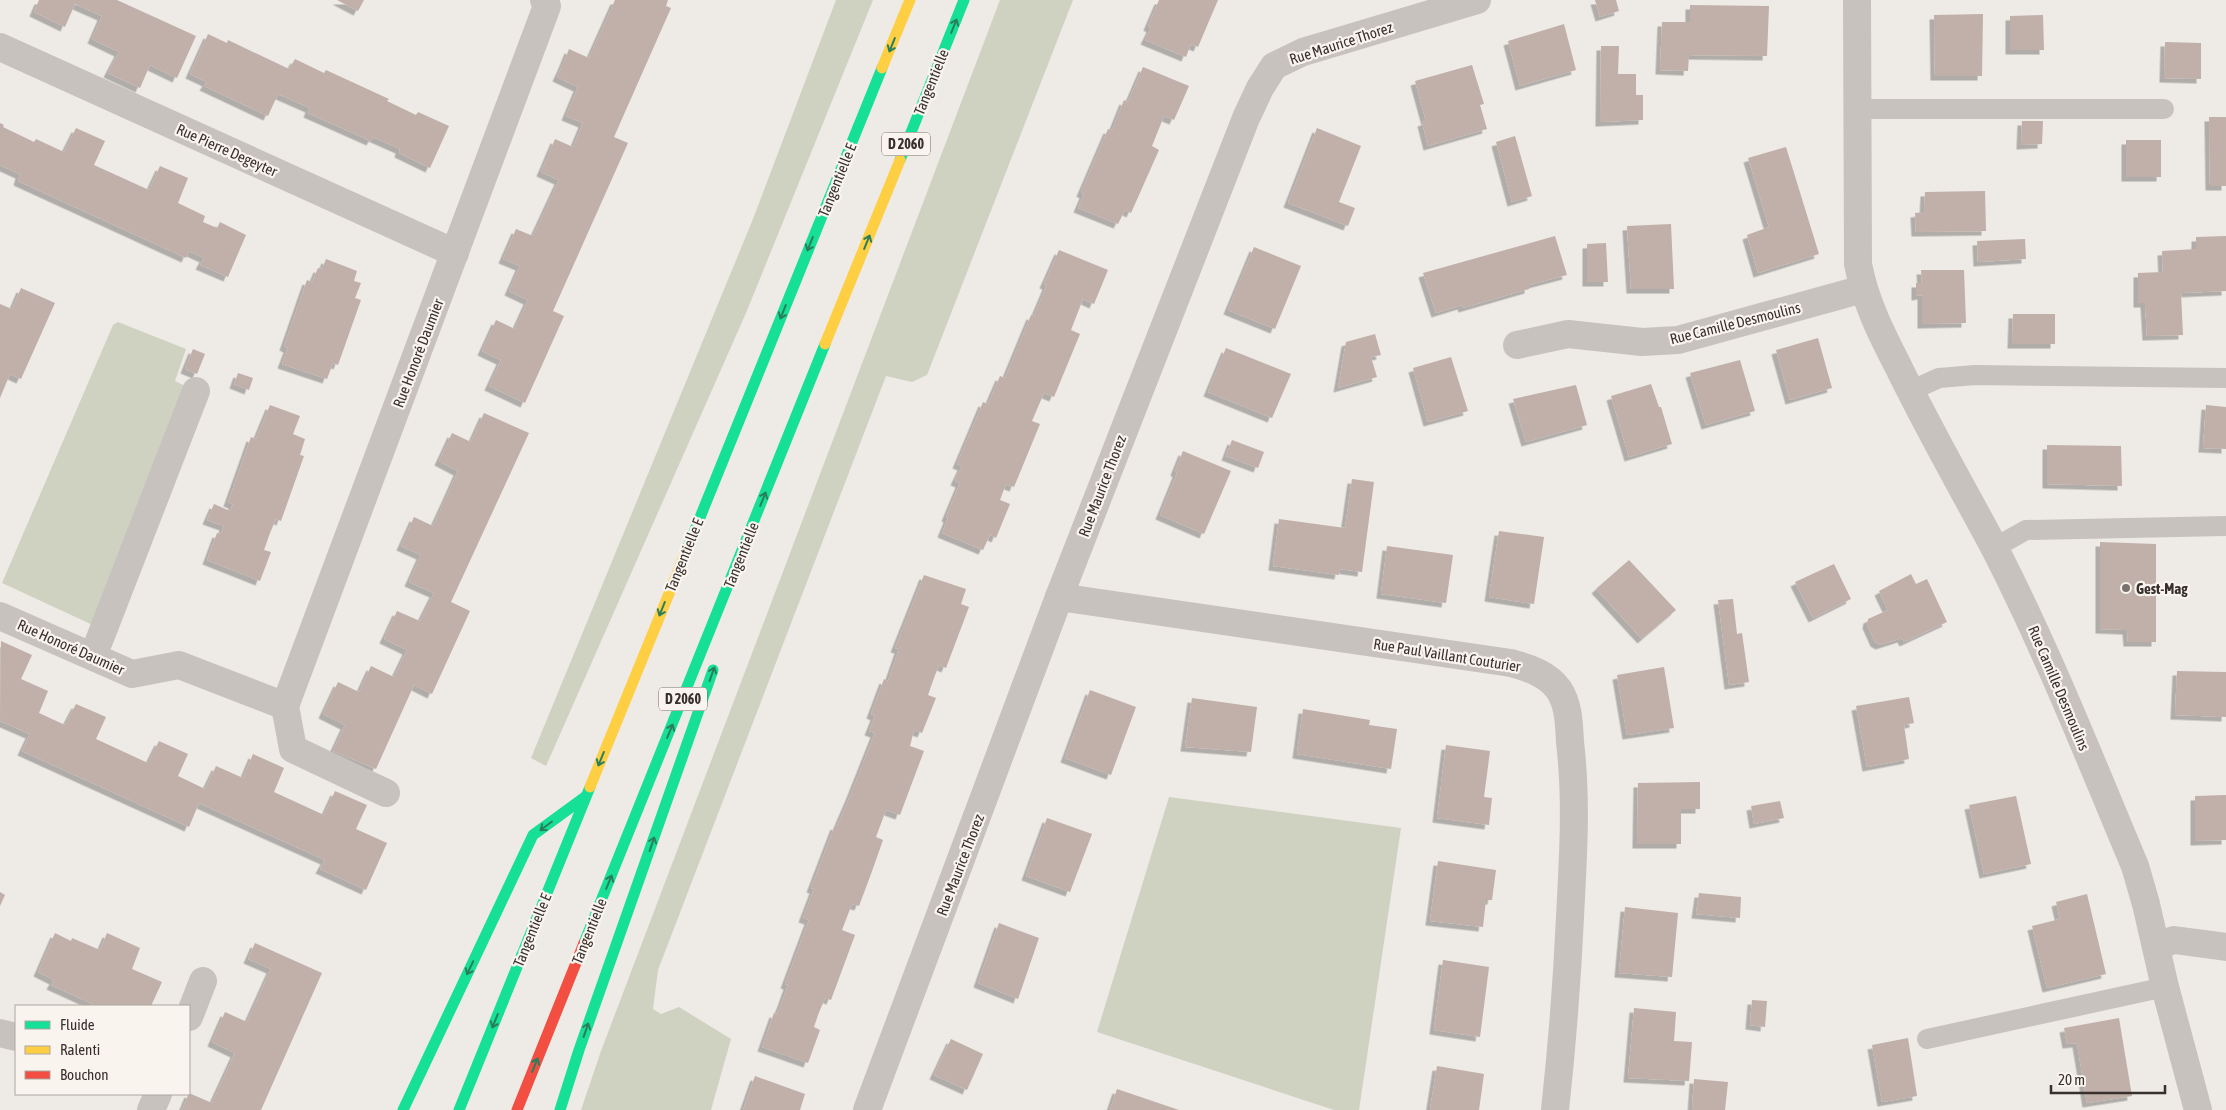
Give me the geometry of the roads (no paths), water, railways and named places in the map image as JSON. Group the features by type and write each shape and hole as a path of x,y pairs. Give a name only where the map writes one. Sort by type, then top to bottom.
{"main road":[{"name":"Tangentielle E","path":"459,1110 910,0"},
{"name":"Tangentielle","path":"517,1110 964,0"},
{"path":"762,532 849,287"},
{"path":"560,1110 579,1050 719,654"},
{"path":"403,1110 533,835 585,797"}],"street":[{"name":"Rue Honoré Daumier","path":"0,616 96,649 132,674 179,666 285,706 547,6 544,0"},
{"name":"Rue Maurice Thorez","path":"867,1110 1059,597 1246,118 1260,88 1274,66 1303,52 1476,0"},
{"name":"Rue Camille Desmoulins","path":"1857,0 1858,264 1863,289 1871,312 1910,391 1994,548 2040,640 2135,866 2198,1110"},
{"name":"Rue Pierre Degeyter","path":"0,47 455,253"},
{"name":"Rue Camille Desmoulins","path":"1517,345 1568,334 1642,342 1678,340 1863,289"},
{"name":"Rue Honoré Daumier","path":"96,649 196,391"},
{"name":"Rue Paul Vaillant Couturier","path":"1059,597 1511,664 1533,669 1547,678 1560,691 1567,710 1574,778 1575,832 1564,1031 1555,1110"},
{"path":"285,706 293,749 386,793"},
{"path":"2156,946 2174,940 2226,947"},
{"path":"190,1014 203,981"},
{"path":"0,1033 15,1037"}],"lane":[{"path":"1857,109 2164,109"},
{"path":"1910,391 1939,378 1976,375 2226,378"},
{"path":"1994,548 2026,530 2226,526"},
{"path":"1927,1039 2165,987"}],"place":[{"name":"Gest-Mag","path":"2126,588"}]}
